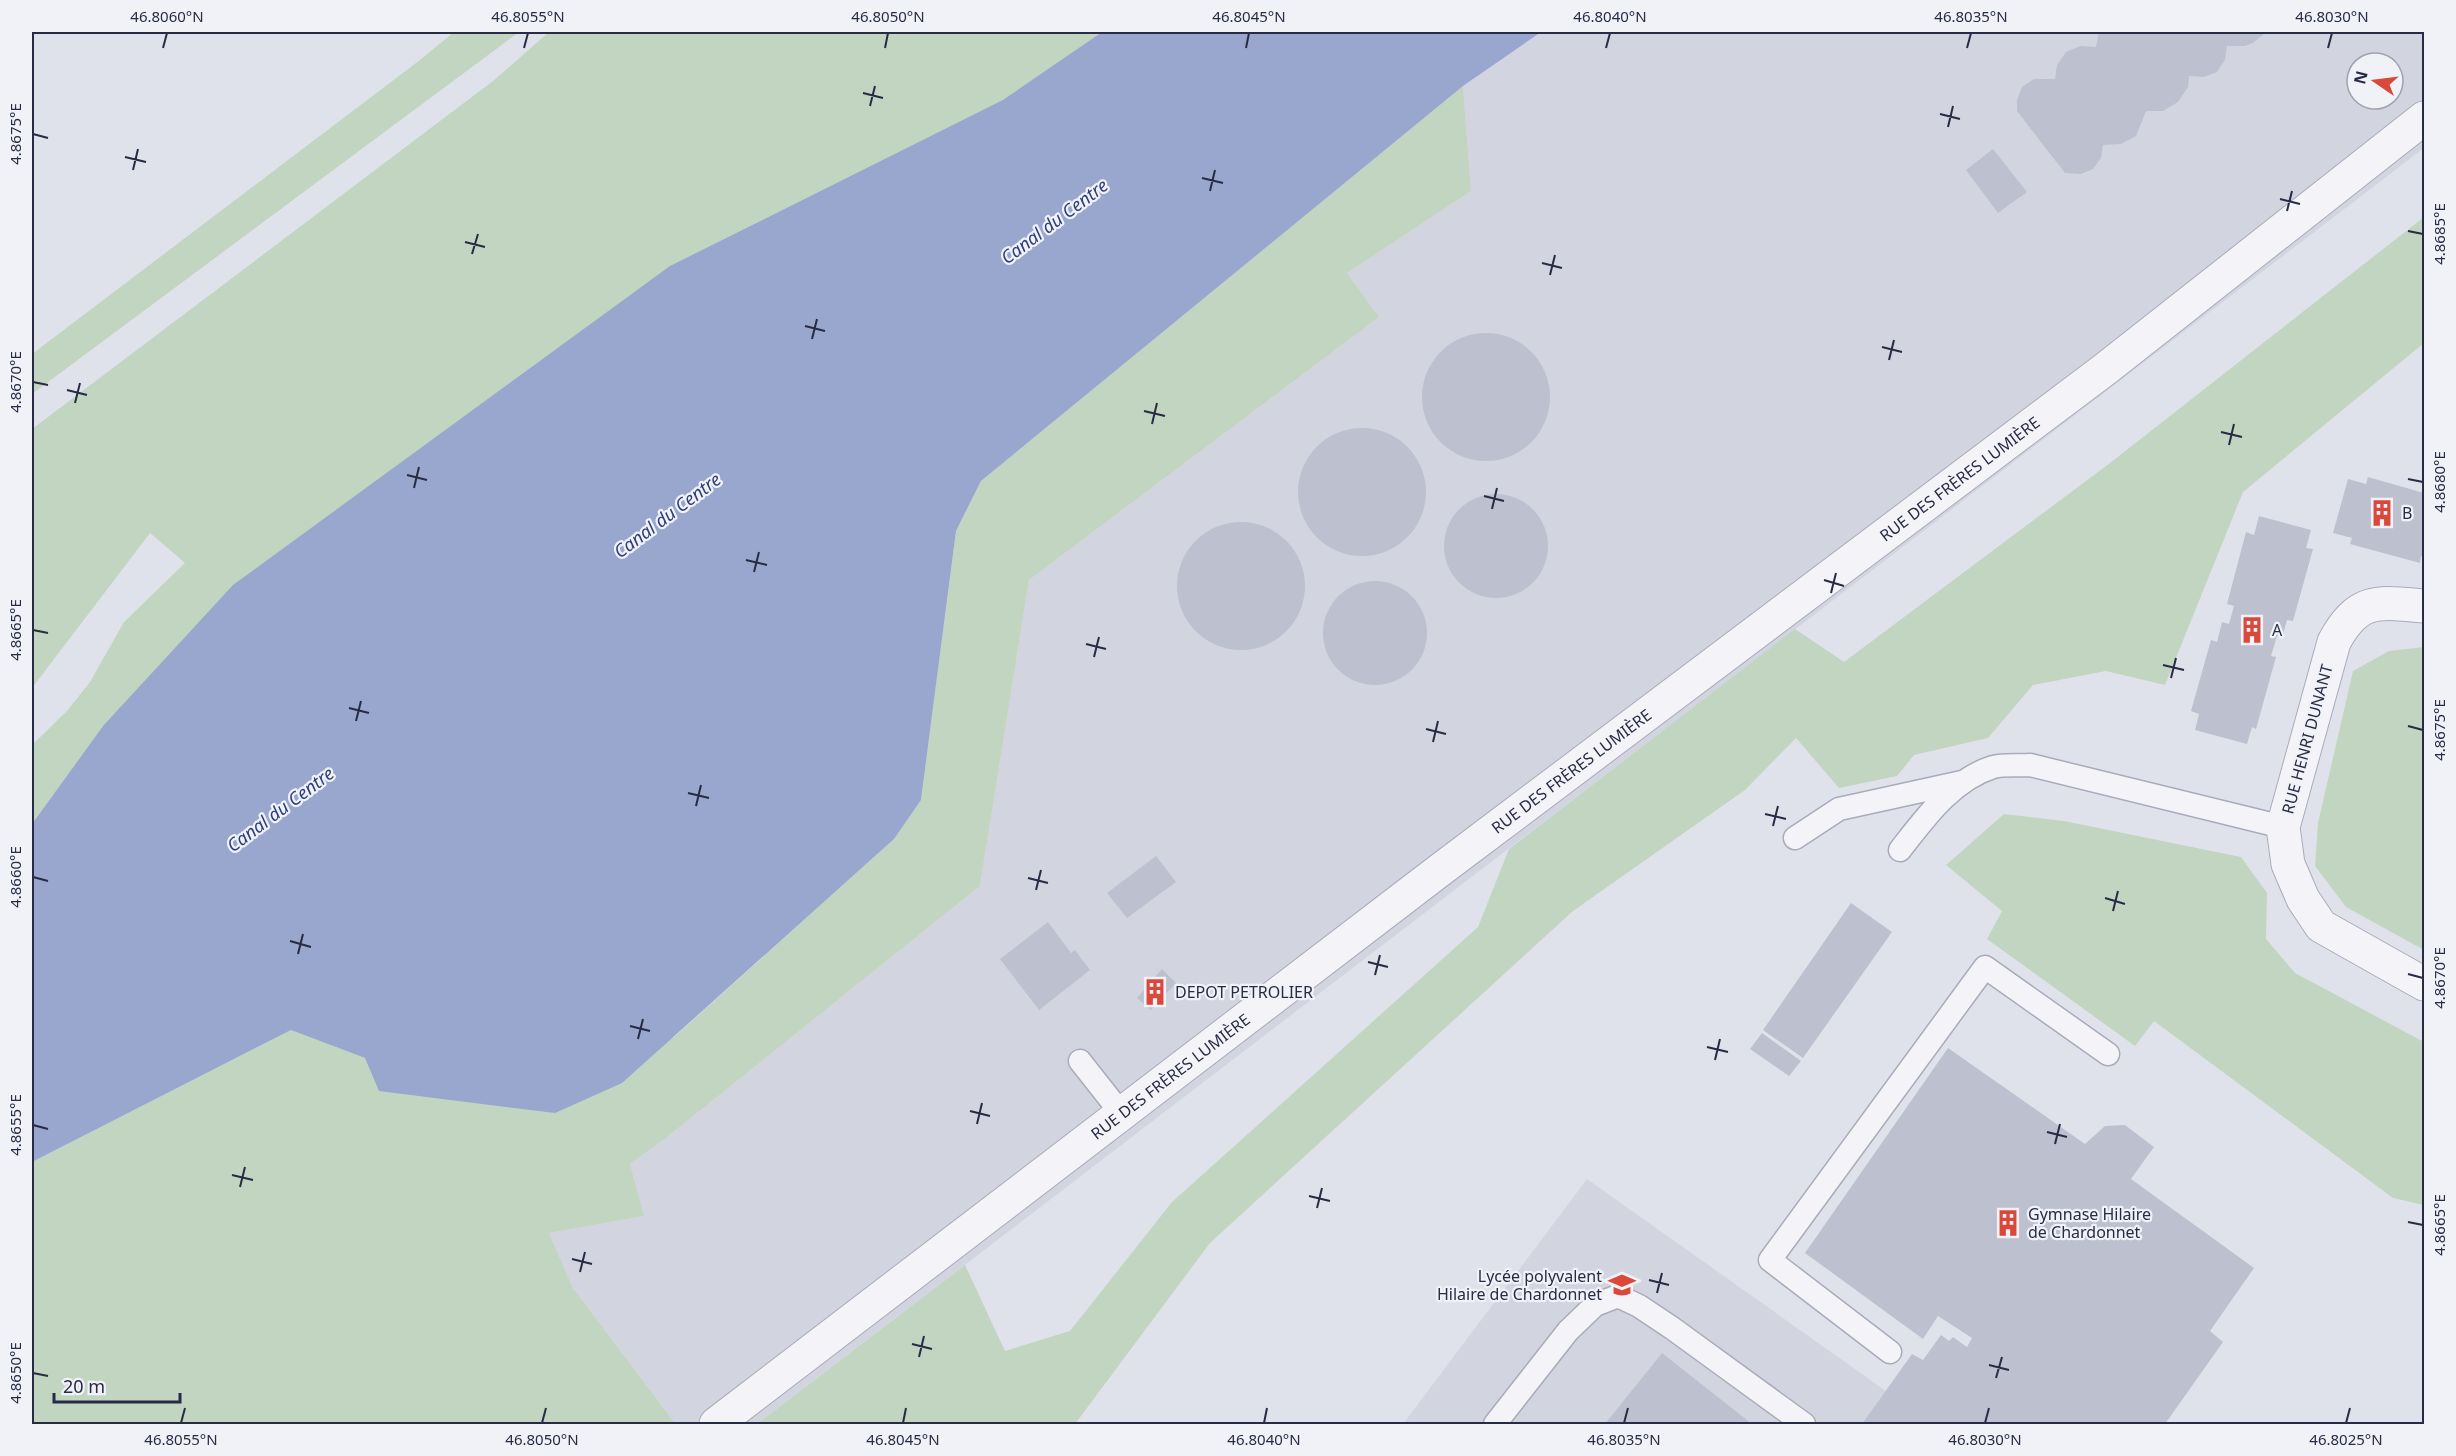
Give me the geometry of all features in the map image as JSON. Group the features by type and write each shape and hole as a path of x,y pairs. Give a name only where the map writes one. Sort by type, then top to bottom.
{"street":[{"name":"RUE DES FRÈRES LUMIÈRE","path":"716,1425 1121,1113 2104,369 2424,118"},
{"name":"RUE HENRI DUNANT","path":"2424,606 2390,603 2360,608 2345,620 2334,642 2283,827 2288,864 2303,899 2321,926 2424,984"}],"lane":[{"path":"1796,838 1839,809 1963,782 1994,767 2030,765 2283,827"},
{"path":"1900,850 1933,808 1963,782"},
{"path":"1890,1352 1770,1260 1776,1251 1985,967 2108,1054"},
{"path":"1080,1061 1121,1113"},
{"path":"1495,1425 1568,1331 1595,1305 1618,1296 1639,1305 1804,1425"}],"shaded area":[{"path":"1541,32 2424,32 2424,148 757,1424 676,1424 573,1288 549,1233 644,1216 630,1164 667,1137 980,886 1029,580 1379,317 1347,273 1471,191 1463,86"},
{"name":"Lycée polyvalent Hilaire de Chardonnet","path":"1587,1179 1886,1391 1932,1424 1403,1424"}],"green space":[{"path":"454,32 519,32 32,394 32,354"},
{"path":"549,32 1102,32 103,726 32,824 32,745 67,711 90,682 124,622 185,563 150,533 32,688 32,429 493,81"},
{"path":"1463,86 1471,191 1347,273 1379,317 1029,580 980,886 667,1137 630,1164 644,1216 549,1233 573,1288 675,1423 32,1424 32,1162 291,1030 365,1058 673,1038 894,839 921,800 956,531 981,481"},
{"path":"2424,217 2424,343 2243,492 2165,685 2106,671 2033,685 1988,738 1914,755 1897,776 1839,788 1796,738 1745,790 1573,911 1210,1243 1075,1424 757,1424 965,1265 1005,1351 1070,1331 1172,1202 1478,927 1509,849 1795,629 1844,662 2110,463"},
{"path":"2424,647 2424,950 2346,907 2315,866 2318,823 2353,671 2389,651"},
{"path":"2004,814 2064,821 2241,857 2267,893 2266,939 2295,973 2424,1042 2424,1205 2393,1198 2154,1021 2135,1046 1987,939 2002,911 1946,865"}],"water":[{"name":"Canal du Centre","path":"1102,32 1541,32 1463,86 981,481 956,531 921,800 894,839 622,1083 555,1113 379,1091 365,1058 291,1030 32,1162 32,824 103,726 233,585 670,266 1003,100"}],"building":[{"path":"2099,32 2266,32 2253,43 2245,46 2227,46 2225,60 2217,72 2204,77 2189,76 2188,87 2178,102 2163,111 2146,111 2136,136 2121,144 2103,145 2101,158 2093,169 2081,174 2065,173 2017,111 2017,100 2022,87 2034,79 2055,79 2057,65 2066,52 2080,46 2096,47"},
{"path":"1993,149 2027,192 1998,213 1966,170"},
{"path":"1486,333 1511,337 1532,351 1546,372 1550,397 1546,422 1532,443 1511,457 1486,461 1461,457 1440,443 1426,422 1422,397 1426,372 1440,351 1461,337"},
{"path":"1362,428 1387,433 1408,446 1421,467 1426,492 1421,517 1408,538 1387,551 1362,556 1337,551 1316,538 1303,517 1298,492 1303,467 1316,446 1337,433"},
{"name":"B","path":"2368,477 2424,493 2424,557 2421,556 2420,563 2350,544 2352,538 2333,533 2348,479 2366,484"},
{"path":"1496,494 1516,498 1533,509 1544,526 1548,546 1544,566 1533,583 1516,594 1496,598 1476,594 1459,583 1448,566 1444,546 1448,526 1459,509 1476,498"},
{"name":"A","path":"2259,516 2311,530 2306,548 2313,549 2293,621 2287,620 2282,638 2277,636 2271,656 2276,657 2256,729 2252,727 2247,744 2195,730 2199,714 2191,711 2211,640 2217,642 2222,622 2229,624 2234,606 2227,604 2246,532 2254,535"},
{"path":"1241,522 1266,527 1287,540 1300,561 1305,586 1300,611 1287,632 1266,645 1241,650 1216,645 1195,632 1182,611 1177,586 1182,561 1195,540 1216,527"},
{"path":"1375,581 1395,585 1412,596 1423,613 1427,633 1423,653 1412,670 1395,681 1375,685 1355,681 1338,670 1327,653 1323,633 1327,613 1338,596 1355,585"},
{"path":"1156,856 1176,882 1127,918 1107,893"},
{"path":"1851,903 1892,932 1803,1058 1763,1030"},
{"path":"1048,922 1071,953 1075,950 1090,970 1039,1010 1000,959"},
{"name":"DEPOT PETROLIER","path":"1162,969 1176,983 1151,1010 1137,998"},
{"path":"1762,1033 1801,1061 1789,1076 1750,1049"},
{"name":"Gymnase Hilaire de Chardonnet","path":"1948,1048 2085,1144 2105,1126 2125,1125 2154,1147 2131,1179 2254,1268 2210,1331 2223,1342 2165,1424 1862,1424 1912,1354 1923,1360 1941,1335 1949,1341 1953,1337 1967,1347 1972,1338 1938,1316 1923,1339 1805,1253"},
{"path":"1662,1353 1752,1424 1605,1424"}],"place":[{"name":"B","path":"2382,513"},
{"name":"A","path":"2252,630"},
{"name":"DEPOT PETROLIER","path":"1155,992"},
{"name":"Gymnase Hilaire de Chardonnet","path":"2008,1223"},
{"name":"Lycée polyvalent Hilaire de Chardonnet","path":"1622,1285"}]}
